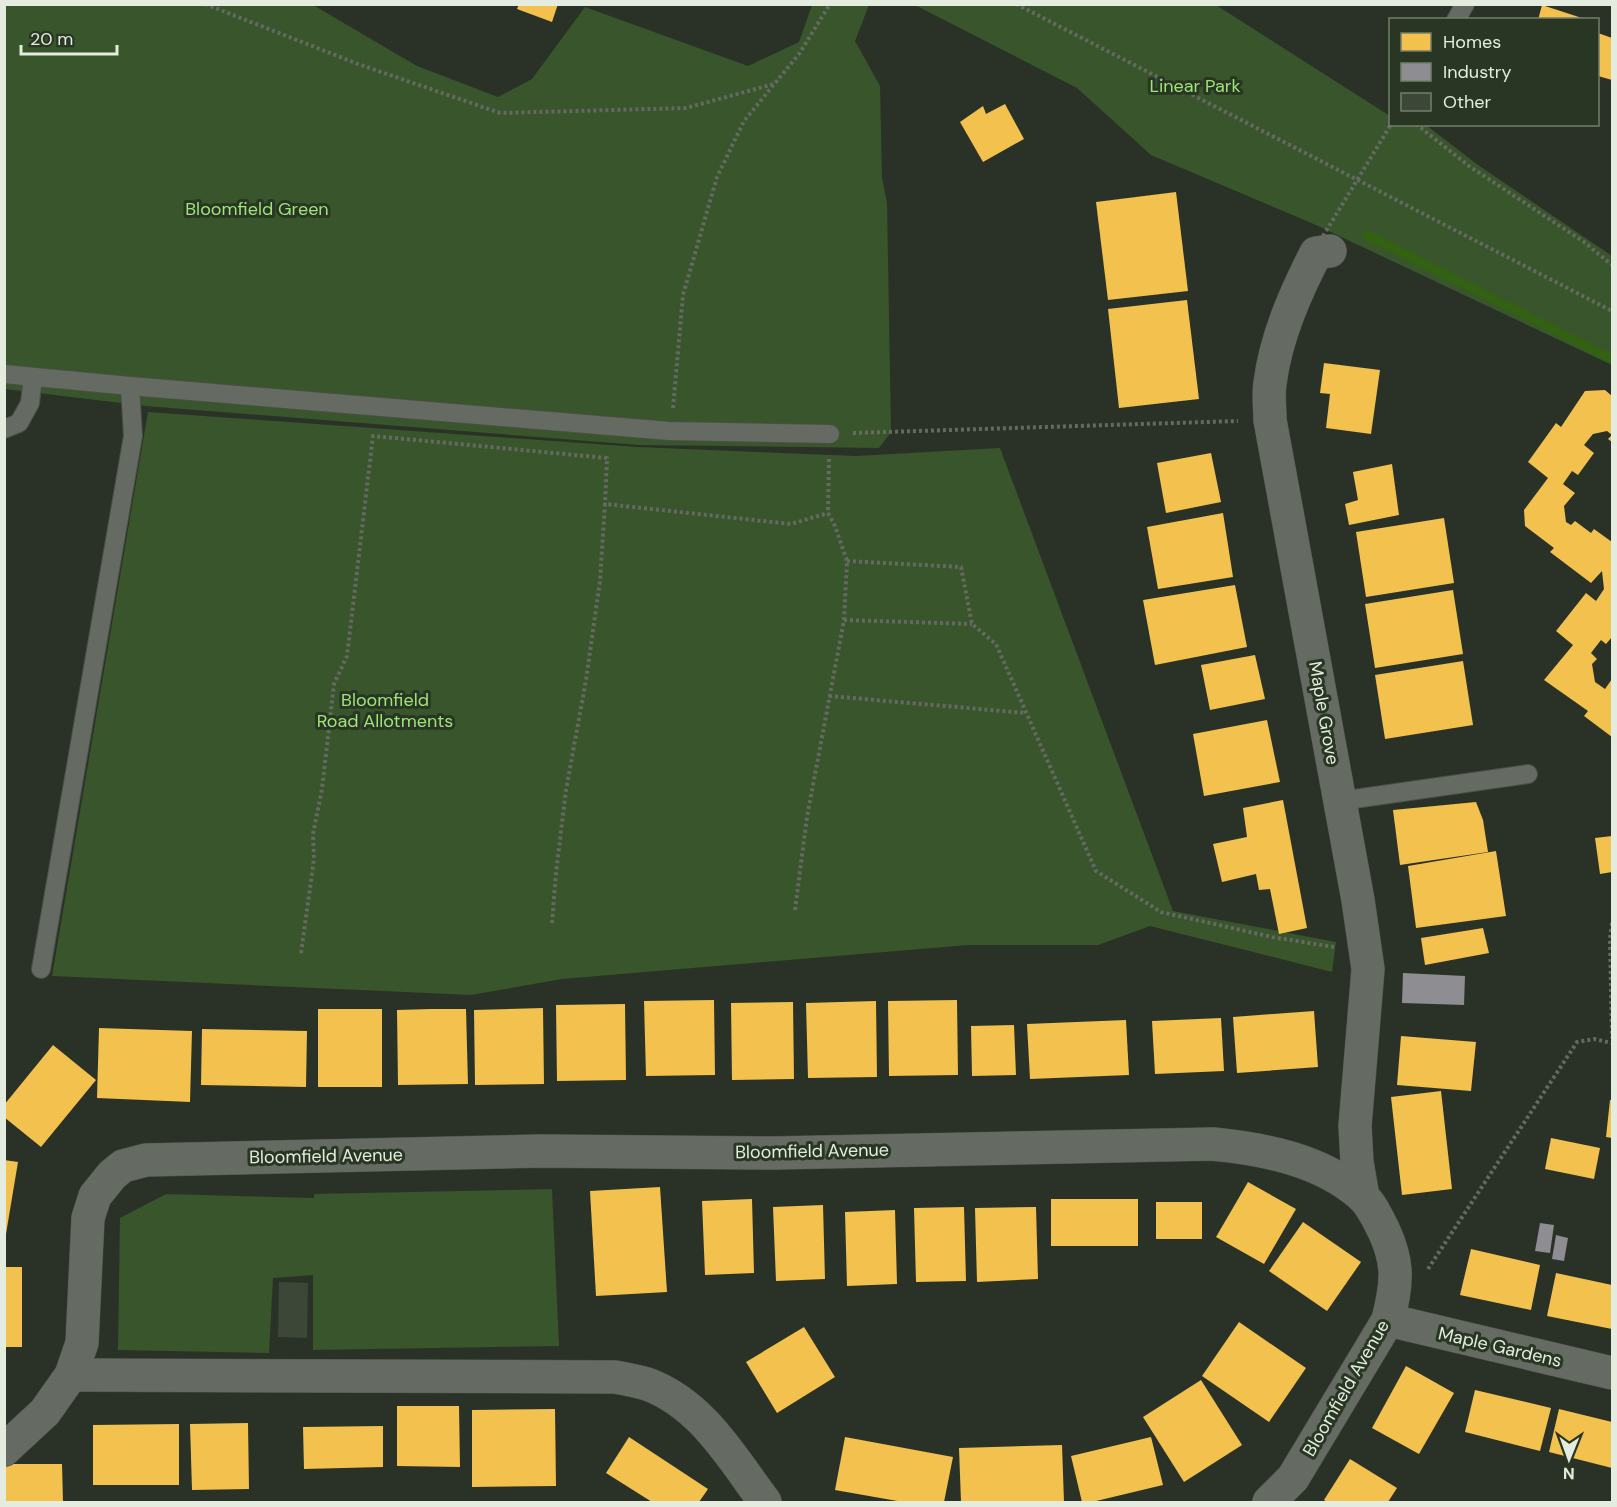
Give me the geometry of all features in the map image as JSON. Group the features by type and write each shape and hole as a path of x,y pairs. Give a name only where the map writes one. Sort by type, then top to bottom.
{"street":[{"name":"Maple Grove","path":"1327,244 1316,253 1296,292 1276,347 1269,385 1270,420 1340,801 1368,969 1355,1126 1357,1162 1363,1197"},
{"name":"Bloomfield Avenue","path":"4,1449 45,1412 71,1375 82,1343 88,1218 95,1196 112,1175 123,1166 146,1160 541,1151 775,1153 1213,1144 1254,1148 1286,1156 1337,1178 1363,1197 1377,1216 1391,1247 1395,1270 1391,1307 1293,1478 1269,1503"},
{"name":"Maple Gardens","path":"1391,1307 1612,1373"},
{"path":"71,1375 586,1375 615,1377 648,1384 676,1399 724,1444 765,1503"}],"lane":[{"path":"1457,18 1465,4"},
{"path":"4,374 669,431 830,434"},
{"path":"4,429 19,423 30,403 33,377"},
{"path":"41,969 133,436 130,386"},
{"path":"1340,801 1528,774"}],"path":[{"path":"205,4 358,64 500,113 686,108 774,84"},
{"path":"669,431 683,295 717,177 744,121 799,54 830,4"},
{"path":"1016,4 1612,311"},
{"path":"1327,244 1389,126"},
{"path":"1419,126 1469,166 1584,242 1612,265"},
{"path":"795,910 807,817 844,620 847,561 828,513 830,434 1270,420"},
{"path":"300,953 314,859 313,834 322,789 334,684 347,656 374,436 607,458 600,580 566,790 552,923"},
{"path":"605,504 791,524 828,513"},
{"path":"847,561 961,567 972,624"},
{"path":"844,620 972,624 996,644 1096,871 1161,912 1272,937 1335,948 1364,942"},
{"path":"830,696 1027,713"},
{"path":"1391,1307 1416,1289 1577,1042 1594,1039 1612,1040 1610,938 1612,923"}],"green space":[{"name":"Bloomfield Green","path":"5,5 313,5 417,66 498,97 532,79 585,7 748,66 799,42 812,5 869,5 855,41 880,86 882,178 887,203 891,432 879,448 639,445 146,406 5,389"},
{"name":"Linear Park","path":"915,5 1216,5 1389,115 1389,126 1427,126 1478,165 1612,256 1612,365 1316,225 1151,155 1077,88"},
{"name":"Bloomfield Road Allotments","path":"148,412 637,447 856,456 1000,448 1173,911 1336,942 1332,972 1150,926 1098,945 968,945 562,979 471,995 52,976"},
{"path":"552,1189 559,1346 313,1350 313,1275 273,1278 269,1353 118,1350 120,1218 166,1194 314,1198 314,1194"}],"building: Homes":[{"path":"519,4 558,4 552,22 517,9"},
{"path":"1542,5 1582,18 1539,18"},
{"path":"1599,33 1612,38 1612,80 1599,76"},
{"path":"1005,104 1024,139 983,162 960,122 983,106 986,114"},
{"path":"1176,192 1188,291 1108,300 1096,202"},
{"path":"1187,300 1199,399 1119,408 1108,309"},
{"path":"1324,363 1380,370 1371,434 1326,428 1330,394 1320,393"},
{"path":"1605,390 1612,396 1612,435 1607,431 1593,434 1584,445 1594,453 1578,475 1572,471 1563,484 1575,493 1564,506 1566,522 1571,525 1575,521 1591,533 1594,529 1612,542 1612,637 1606,644 1601,640 1591,653 1597,659 1592,664 1595,682 1605,689 1612,679 1612,737 1584,716 1588,711 1544,680 1573,645 1556,631 1586,593 1596,601 1604,589 1602,571 1591,583 1550,552 1554,548 1525,526 1524,510 1548,478 1528,462 1556,423 1561,427 1585,391"},
{"path":"1211,453 1221,502 1166,513 1157,463"},
{"path":"1392,464 1399,515 1349,525 1345,504 1358,500 1353,472"},
{"path":"1223,513 1233,577 1158,589 1147,527"},
{"path":"1444,518 1454,583 1366,597 1356,532"},
{"path":"1235,585 1247,647 1155,665 1143,600"},
{"path":"1453,590 1463,654 1375,668 1365,604"},
{"path":"1255,655 1265,699 1210,710 1201,665"},
{"path":"1463,661 1473,725 1385,739 1375,675"},
{"path":"1267,720 1280,782 1204,796 1193,734"},
{"path":"1283,800 1307,928 1279,934 1270,889 1259,890 1256,874 1222,882 1213,844 1247,837 1243,808"},
{"path":"1476,802 1483,820 1488,852 1400,865 1393,810"},
{"path":"1612,836 1612,872 1600,874 1595,838"},
{"path":"1496,851 1506,916 1416,928 1408,866"},
{"path":"1483,928 1489,953 1425,965 1421,938"},
{"path":"714,1000 715,1075 646,1076 644,1001"},
{"path":"957,1000 958,1075 889,1076 888,1001"},
{"path":"876,1001 877,1077 808,1078 806,1003"},
{"path":"793,1002 794,1079 732,1080 731,1003"},
{"path":"625,1004 626,1080 557,1081 556,1005"},
{"path":"543,1008 544,1084 475,1085 474,1010"},
{"path":"318,1009 382,1009 382,1087 318,1087"},
{"path":"466,1009 468,1084 398,1085 397,1010"},
{"path":"1314,1011 1318,1067 1237,1073 1233,1017"},
{"path":"1221,1018 1224,1071 1155,1074 1152,1021"},
{"path":"1126,1020 1129,1075 1030,1079 1027,1024"},
{"path":"1014,1025 1016,1075 972,1076 971,1026"},
{"path":"99,1028 192,1031 190,1102 97,1098"},
{"path":"202,1029 307,1031 306,1087 201,1085"},
{"path":"1401,1036 1476,1042 1471,1091 1397,1085"},
{"path":"53,1045 96,1080 41,1147 4,1117 4,1105"},
{"path":"1441,1091 1452,1189 1402,1195 1391,1097"},
{"path":"1610,1100 1612,1100 1612,1138 1606,1137"},
{"path":"1551,1138 1600,1148 1594,1179 1545,1169"},
{"path":"4,1160 18,1162 6,1234 4,1234"},
{"path":"1248,1182 1296,1209 1264,1264 1216,1237"},
{"path":"660,1187 667,1292 596,1296 590,1191"},
{"path":"752,1199 754,1273 705,1275 702,1201"},
{"path":"1051,1199 1138,1199 1138,1246 1051,1246"},
{"path":"1156,1202 1202,1202 1202,1239 1156,1239"},
{"path":"823,1205 825,1279 776,1281 773,1207"},
{"path":"964,1207 966,1281 916,1282 914,1208"},
{"path":"1036,1207 1038,1279 977,1282 975,1208"},
{"path":"895,1210 897,1284 847,1286 845,1212"},
{"path":"1303,1222 1361,1262 1327,1311 1269,1271"},
{"path":"1471,1249 1540,1265 1531,1310 1460,1295"},
{"path":"4,1267 22,1267 22,1347 4,1347"},
{"path":"1556,1273 1612,1285 1612,1329 1547,1316"},
{"path":"1239,1322 1306,1368 1269,1422 1202,1376"},
{"path":"804,1327 835,1377 777,1413 746,1362"},
{"path":"1406,1366 1454,1393 1419,1454 1372,1428"},
{"path":"1201,1380 1242,1445 1184,1482 1143,1417"},
{"path":"1475,1390 1551,1408 1540,1451 1465,1432"},
{"path":"397,1406 459,1406 460,1467 397,1466"},
{"path":"555,1409 556,1486 472,1487 472,1410"},
{"path":"1559,1409 1612,1422 1612,1468 1549,1452"},
{"path":"248,1423 249,1489 192,1490 190,1424"},
{"path":"179,1424 179,1485 93,1485 93,1425"},
{"path":"383,1426 383,1467 304,1469 303,1427"},
{"path":"629,1437 708,1489 699,1502 652,1502 606,1473"},
{"path":"845,1437 953,1457 944,1502 903,1502 835,1490"},
{"path":"1151,1437 1163,1485 1092,1502 1082,1502 1071,1456"},
{"path":"1062,1445 1064,1502 961,1502 959,1448"},
{"path":"1350,1459 1397,1488 1388,1502 1327,1502 1324,1500"},
{"path":"5,1464 62,1464 63,1502 4,1502"}],"building: Industry":[{"path":"1403,973 1465,976 1464,1005 1402,1003"},
{"path":"1540,1223 1554,1225 1550,1253 1535,1251"},
{"path":"1556,1235 1568,1238 1564,1261 1552,1259"}],"building: Other":[{"path":"279,1282 308,1283 307,1338 278,1337"}],"waterway":[{"path":"1367,235 1612,359"}]}
